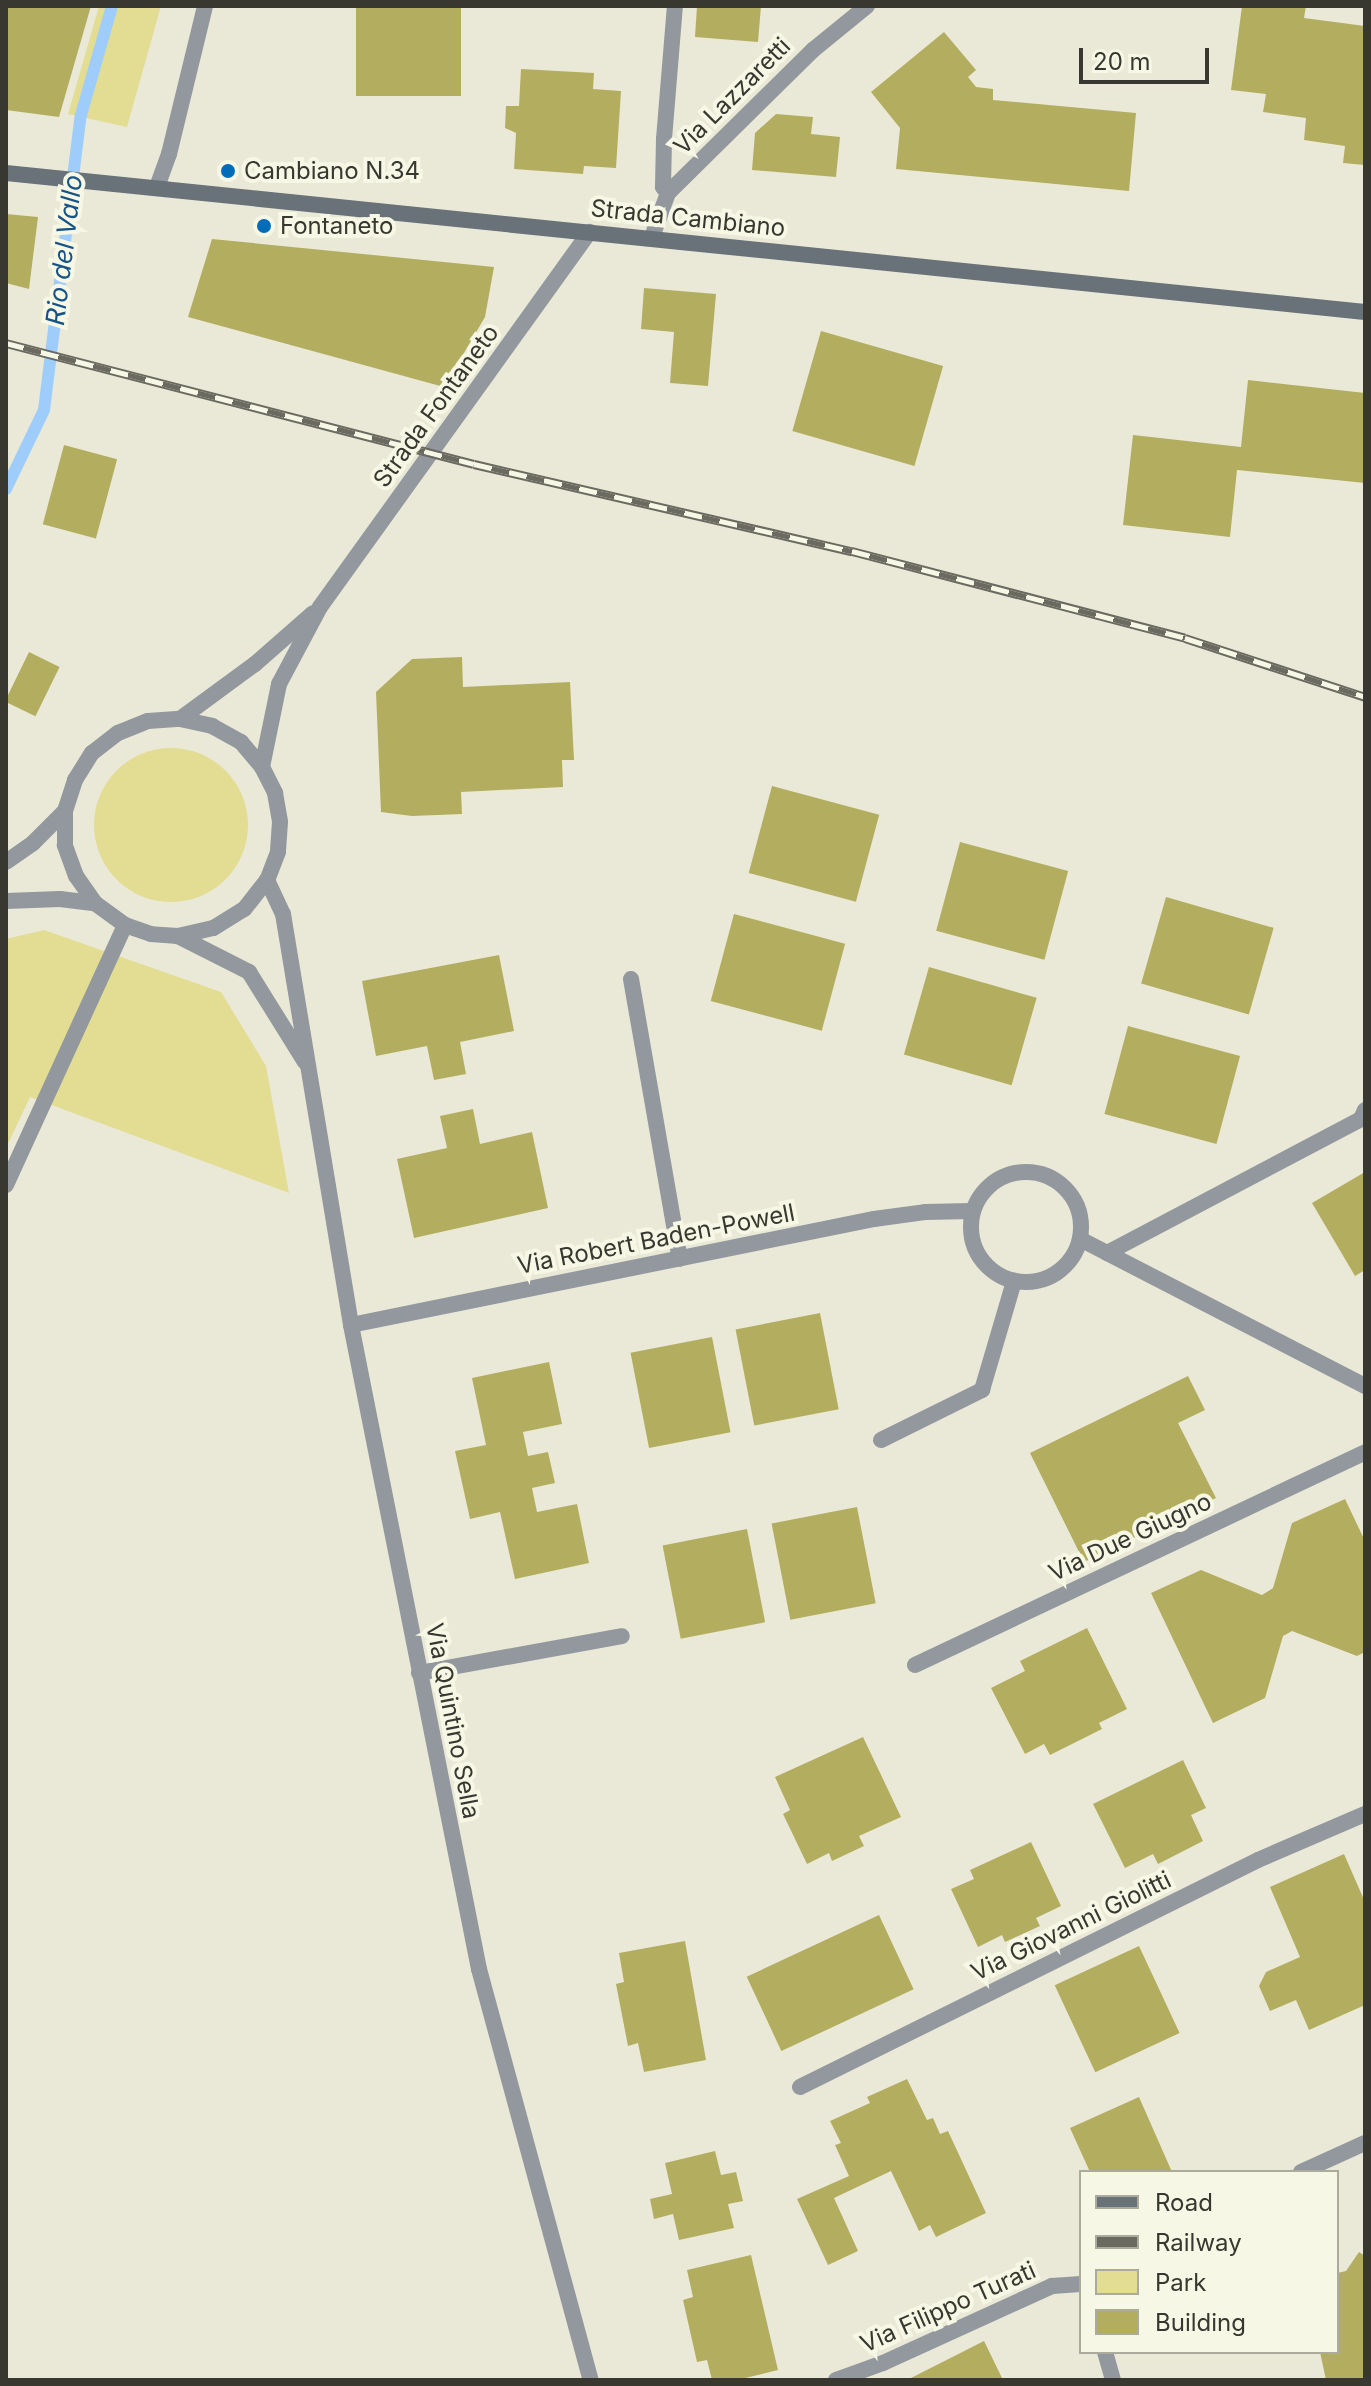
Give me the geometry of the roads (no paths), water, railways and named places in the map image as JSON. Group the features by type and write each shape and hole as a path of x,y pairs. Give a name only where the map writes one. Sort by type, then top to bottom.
{"main road":[{"name":"Strada Cambiano","path":"6,173 1365,312"}],"street":[{"path":"157,187 169,154 205,6"},
{"path":"668,193 663,187 664,139 675,6"},
{"name":"Via Lazzaretti","path":"652,237 668,193 813,50 867,6"},
{"name":"Strada Fontaneto","path":"262,767 279,684 320,607 589,232"},
{"name":"Strada Fontaneto","path":"180,719 255,664 280,638 320,607"},
{"path":"180,719 212,726 231,737 262,767 275,793 280,822 278,852 267,880 244,909 213,928 178,936 151,934 125,925 95,903 76,876 65,845 65,811 75,780 92,753 118,733 148,721 180,719"},
{"path":"6,862 33,843 65,811"},
{"name":"Via Quintino Sella","path":"267,880 283,914 304,1025 306,1064 351,1325 479,1969 591,2380"},
{"path":"6,901 60,899 95,903"},
{"path":"6,1185 125,925"},
{"name":"Via Quintino Sella","path":"178,936 249,972 306,1064"},
{"path":"631,979 680,1259"},
{"path":"1107,1253 1361,1119 1365,1110"},
{"path":"1017,1171 1041,1172 1067,1190 1077,1205 1081,1221 1080,1239 1074,1255 1049,1277 1014,1281 997,1274 982,1261 973,1244 972,1211 984,1190 999,1178 1017,1171"},
{"name":"Via Robert Baden-Powell","path":"351,1325 874,1219 925,1212 972,1211"},
{"path":"1080,1239 1365,1386"},
{"path":"881,1440 982,1390 1014,1281"},
{"name":"Via Due Giugno","path":"915,1665 1365,1452"},
{"path":"419,1673 622,1636"},
{"name":"Via Giovanni Giolitti","path":"800,2087 1258,1860 1365,1814"},
{"path":"1305,2170 1365,2143"},
{"name":"Via Filippo Turati","path":"836,2380 883,2363 1052,2286 1079,2284"},
{"path":"1106,2354 1113,2380"}],"waterway":[{"name":"Rio del Vallo","path":"6,489 44,410 81,115 112,6"}],"railway":[{"path":"6,343 474,464 852,551 1185,638 1365,697"}],"place":[{"name":"Cambiano N.34","path":"228,171"},
{"name":"Fontaneto","path":"264,226"}]}
